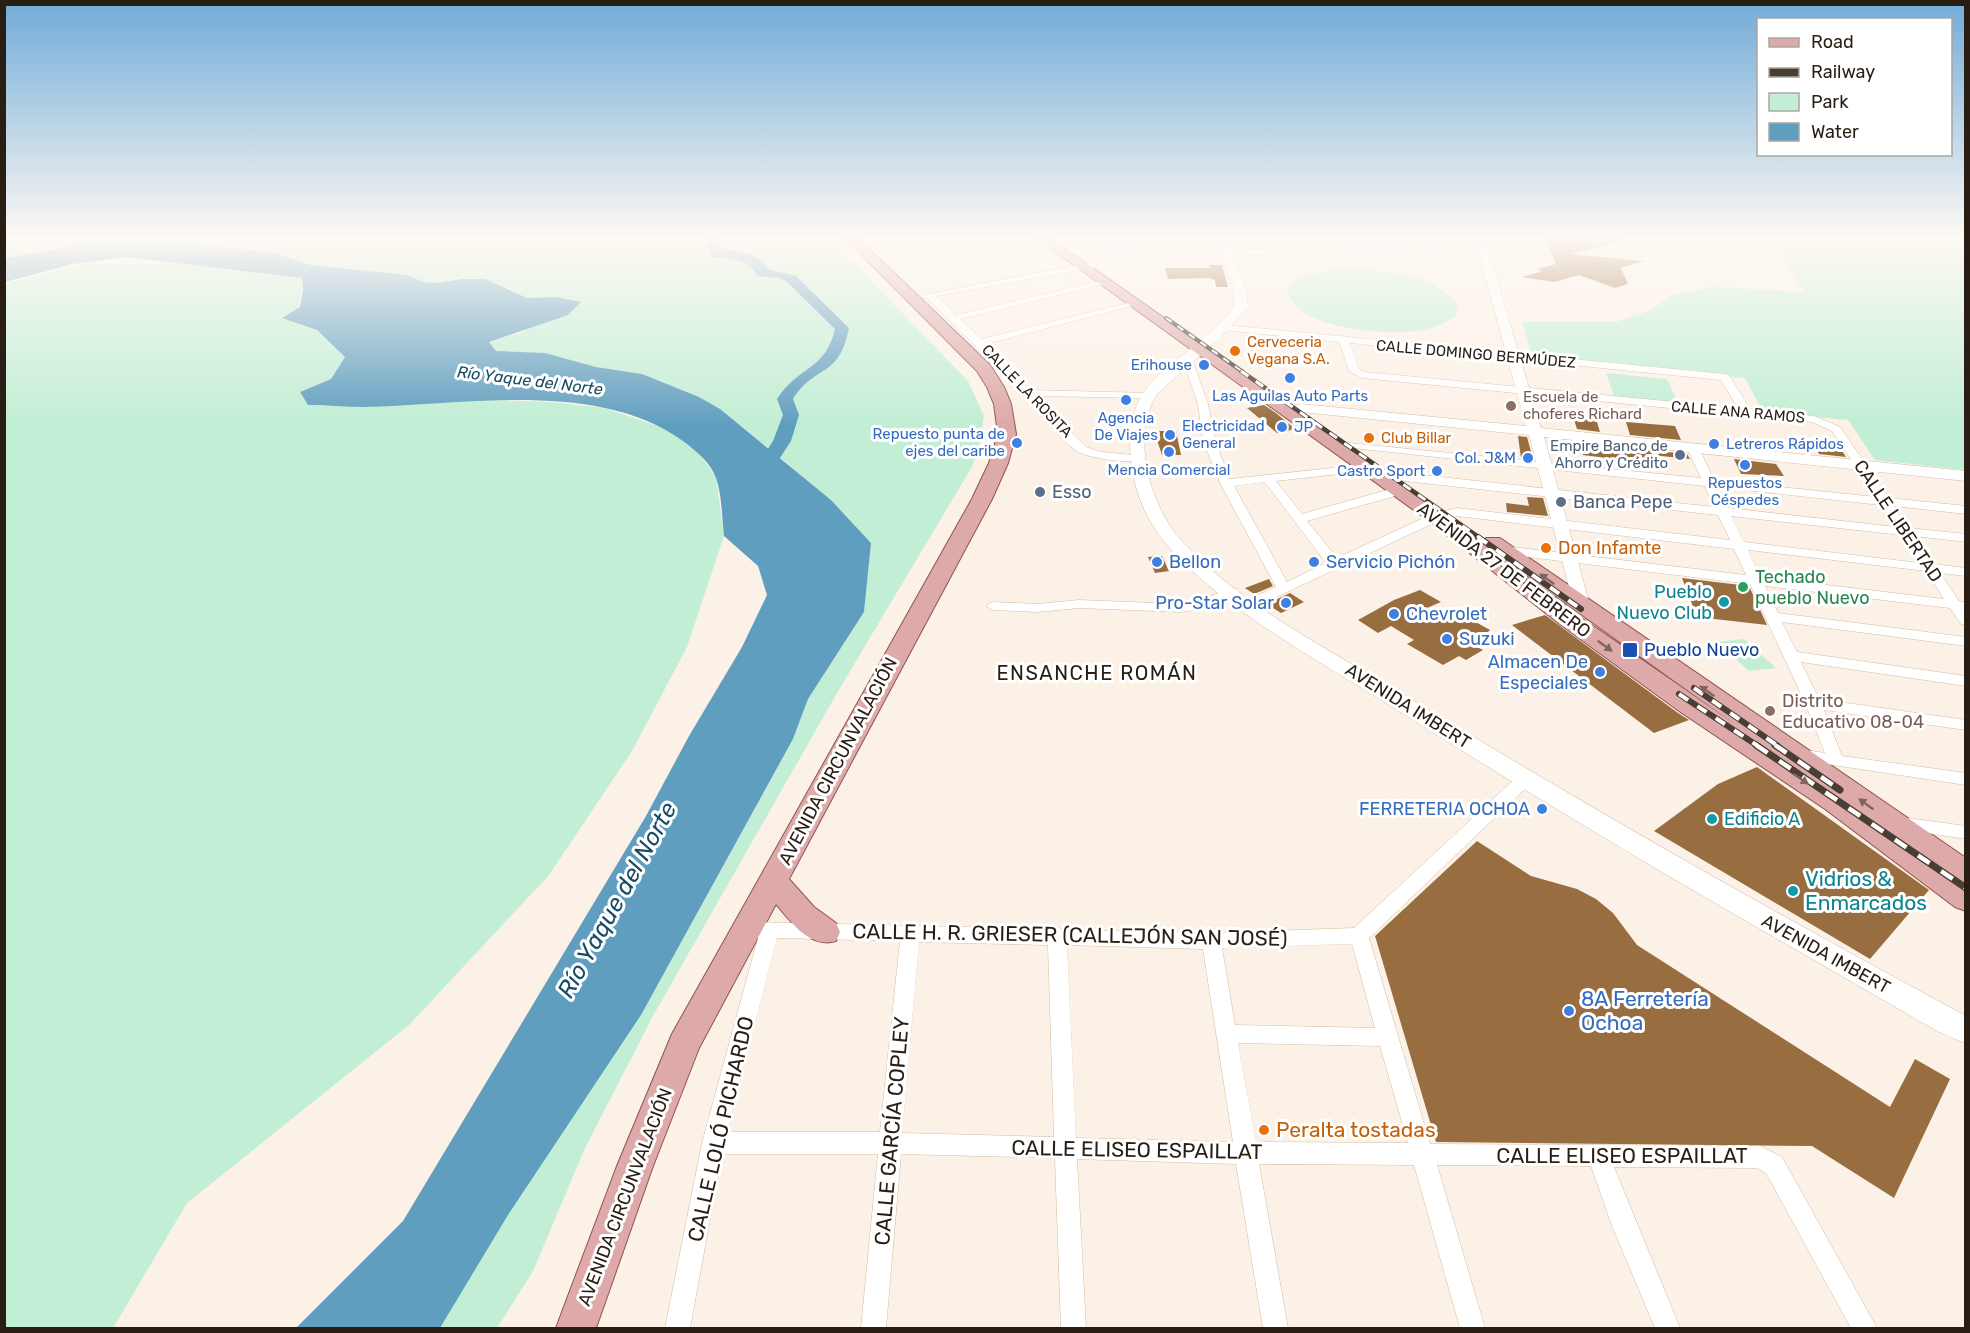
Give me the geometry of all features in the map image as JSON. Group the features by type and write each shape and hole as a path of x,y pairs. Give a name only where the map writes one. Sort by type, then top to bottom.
{"main road":[{"name":"AVENIDA CIRCUNVALACIÓN","path":"576,1329 635,1166 684,1044 758,930 774,881 999,464 1006,439 1006,408 1000,393 984,368 924,301"},
{"name":"AVENIDA 27 DE FEBRERO","path":"1133,301 1197,351"},
{"path":"1147,395 1226,328 1241,301"},
{"name":"AVENIDA 27 DE FEBRERO","path":"1133,303 1197,351 1353,445 1397,483 1443,515 1504,550 1580,602 1965,873"},
{"name":"AVENIDA IMBERT","path":"1147,395 1140,406 1139,458 1143,487 1153,512 1173,542 1241,598 1524,780 1742,907 1965,1031"},
{"name":"AVENIDA 27 DE FEBRERO","path":"1294,410 1365,467 1397,483"},
{"name":"AVENIDA 27 DE FEBRERO","path":"1443,515 1565,617 1688,705 1835,802 1965,899"},
{"path":"774,881 803,915 825,932"}],"street":[{"name":"CALLE LA ROSITA","path":"928,301 954,318 1082,449 1101,455 1139,458"},
{"path":"954,318 992,301"},
{"path":"1497,301 1570,558 1580,602"},
{"path":"980,343 1133,303"},
{"name":"CALLE DOMINGO BERMÚDEZ","path":"1226,328 1725,377 1746,412"},
{"name":"CALLE ANA RAMOS","path":"1344,341 1354,371 1359,375 1524,393 1814,419 1829,424"},
{"path":"1197,351 1209,441 1226,483 1283,587"},
{"path":"1028,393 1147,395"},
{"path":"1294,410 1535,431 1965,476"},
{"name":"CALLE LIBERTAD","path":"1829,424 1836,429 1930,568 1960,605 1965,621"},
{"path":"1353,445 1965,510"},
{"path":"1693,448 1721,512 1813,703 1836,760"},
{"path":"1226,483 1365,467"},
{"path":"1268,478 1334,564"},
{"path":"1299,519 1397,483 1552,493 1965,538"},
{"path":"993,606 1037,608 1079,604 1181,608 1241,598 1283,587 1443,515 1560,523 1965,572"},
{"path":"1504,550 1960,605"},
{"path":"1771,616 1965,642"},
{"path":"1790,656 1965,681"},
{"path":"1813,703 1965,725"},
{"path":"1775,761 1796,754 1965,779"},
{"path":"1472,1329 1359,936 1524,780"},
{"path":"1889,821 1965,833"},
{"name":"CALLE H. R. GRIESER (CALLEJÓN SAN JOSÉ)","path":"758,930 1211,941 1359,936"},
{"name":"CALLE LOLÓ PICHARDO","path":"677,1329 758,930"},
{"name":"CALLE GARCÍA COPLEY","path":"873,1329 910,933"},
{"path":"1057,936 1073,1329"},
{"path":"1211,941 1244,1153 1275,1329"},
{"path":"1226,1034 1388,1037"},
{"name":"CALLE ELISEO ESPAILLAT","path":"713,1143 891,1143 1244,1153 1599,1158 1760,1157 1774,1166 1865,1329"},
{"path":"1599,1158 1666,1329"}],"green space":[{"path":"5,301 300,301 300,307 283,318 317,330 345,357 331,379 300,392 308,405 363,407 470,399 552,402 604,408 667,429 697,451 716,477 724,536 687,647 632,751 549,875 409,1025 187,1203 113,1328 5,1328"},
{"path":"552,301 891,301 968,381 984,416 978,454 970,470 837,693 654,1014 585,1148 533,1271 497,1328 440,1328 508,1215 641,1015 793,739 808,699 864,612 871,543 831,500 743,427 642,374 596,367 545,353 496,351 488,341 524,332"},
{"path":"1455,301 1458,305 1456,316 1440,325 1422,330 1388,332 1344,327 1323,321 1305,313 1293,302"},
{"path":"1663,301 1965,301 1965,470 1875,460 1848,420 1763,412 1745,378 1533,357 1522,322 1615,322 1649,311"},
{"path":"1606,373 1667,379 1679,405 1615,399"},
{"path":"1744,639 1776,668 1749,671 1717,642"}],"water":[{"path":"301,301 581,302 568,315 489,342 496,351 545,353 596,367 642,374 699,397 720,409 831,500 871,543 864,612 808,699 793,739 641,1015 508,1215 440,1328 296,1328 403,1221 646,816 689,736 742,647 767,595 758,566 724,536 720,492 710,467 683,441 649,422 611,409 571,402 485,401 363,407 308,405 300,392 331,379 345,357 317,330 282,318 300,307"}],"building":[{"path":"1264,405 1295,429 1277,433 1247,408"},
{"path":"1573,417 1596,419 1600,432 1577,429"},
{"path":"1626,422 1675,426 1681,440 1630,435"},
{"path":"1154,431 1176,431 1181,455 1162,455"},
{"path":"1518,436 1527,437 1533,459 1521,458"},
{"path":"1812,440 1837,443 1846,457 1819,454"},
{"path":"1579,443 1687,454 1690,459 1652,455 1655,461 1622,460 1583,455"},
{"path":"1734,459 1776,464 1784,476 1741,474"},
{"path":"1527,497 1543,498 1548,516 1507,512 1506,503 1529,506"},
{"path":"1162,556 1169,571 1155,573 1148,557"},
{"name":"Pueblo Nuevo Club","path":"1682,578 1749,586 1767,625 1697,617"},
{"path":"1269,579 1273,586 1254,594 1245,588"},
{"path":"1420,590 1441,602 1427,608 1449,621 1461,614 1490,630 1473,645 1483,650 1466,660 1459,656 1443,665 1407,644 1414,640 1391,626 1378,633 1358,620 1394,600"},
{"name":"Pro-Star Solar","path":"1290,593 1304,602 1281,613 1267,604"},
{"name":"Almacen De Especiales","path":"1545,615 1689,720 1654,733 1512,625"},
{"path":"1757,767 1929,890 1870,959 1654,831 1718,784"},
{"name":"8A Ferretería Ochoa","path":"1477,841 1531,876 1577,889 1596,899 1613,913 1637,945 1890,1107 1915,1059 1950,1079 1894,1198 1812,1146 1436,1142 1375,936"}],"waterway":[{"name":"Río Yaque del Norte","path":"757,480 782,441 791,415 785,399 801,379 826,364 838,345 842,328 816,301"}],"railway":[{"path":"1166,318 1243,372"},
{"path":"1241,371 1480,538"},
{"path":"1478,537 1581,609"},
{"path":"1499,561 1566,613"},
{"path":"1694,688 1778,746"},
{"path":"1679,694 1758,746"},
{"path":"1756,745 1966,888"},
{"path":"1775,745 1840,790"}],"place":[{"name":"Cerveceria Vegana S.A.","path":"1235,351"},
{"name":"Erihouse","path":"1204,365"},
{"name":"Las Aguilas Auto Parts","path":"1290,378"},
{"name":"Agencia De Viajes","path":"1126,400"},
{"name":"Escuela de choferes Richard","path":"1511,406"},
{"name":"JP","path":"1282,427"},
{"name":"Electricidad General","path":"1170,435"},
{"name":"Club Billar","path":"1369,438"},
{"name":"Repuesto punta de ejes del caribe","path":"1017,443"},
{"name":"Letreros Rápidos","path":"1714,444"},
{"name":"Mencia Comercial","path":"1169,452"},
{"name":"Empire Banco de Ahorro y Crédito","path":"1680,455"},
{"name":"Col. J&M","path":"1528,458"},
{"name":"Repuestos Céspedes","path":"1745,465"},
{"name":"Castro Sport","path":"1437,471"},
{"name":"Esso","path":"1040,492"},
{"name":"Banca Pepe","path":"1561,502"},
{"name":"Don Infamte","path":"1546,548"},
{"name":"Bellon","path":"1157,562"},
{"name":"Servicio Pichón","path":"1314,562"},
{"name":"Techado pueblo Nuevo","path":"1743,587"},
{"name":"Pueblo Nuevo Club","path":"1724,602"},
{"name":"Pro-Star Solar","path":"1286,603"},
{"name":"Chevrolet","path":"1394,614"},
{"name":"Suzuki","path":"1447,639"},
{"name":"Pueblo Nuevo","path":"1630,650"},
{"name":"Almacen De Especiales","path":"1600,672"},
{"name":"Distrito Educativo 08-04","path":"1770,711"},
{"name":"FERRETERIA OCHOA","path":"1542,809"},
{"name":"Edificio A","path":"1712,819"},
{"name":"Vidrios & Enmarcados","path":"1793,891"},
{"name":"8A Ferretería Ochoa","path":"1569,1011"},
{"name":"Peralta tostadas","path":"1264,1130"}],"district":[{"name":"ENSANCHE ROMÁN","path":"1097,673"}]}
